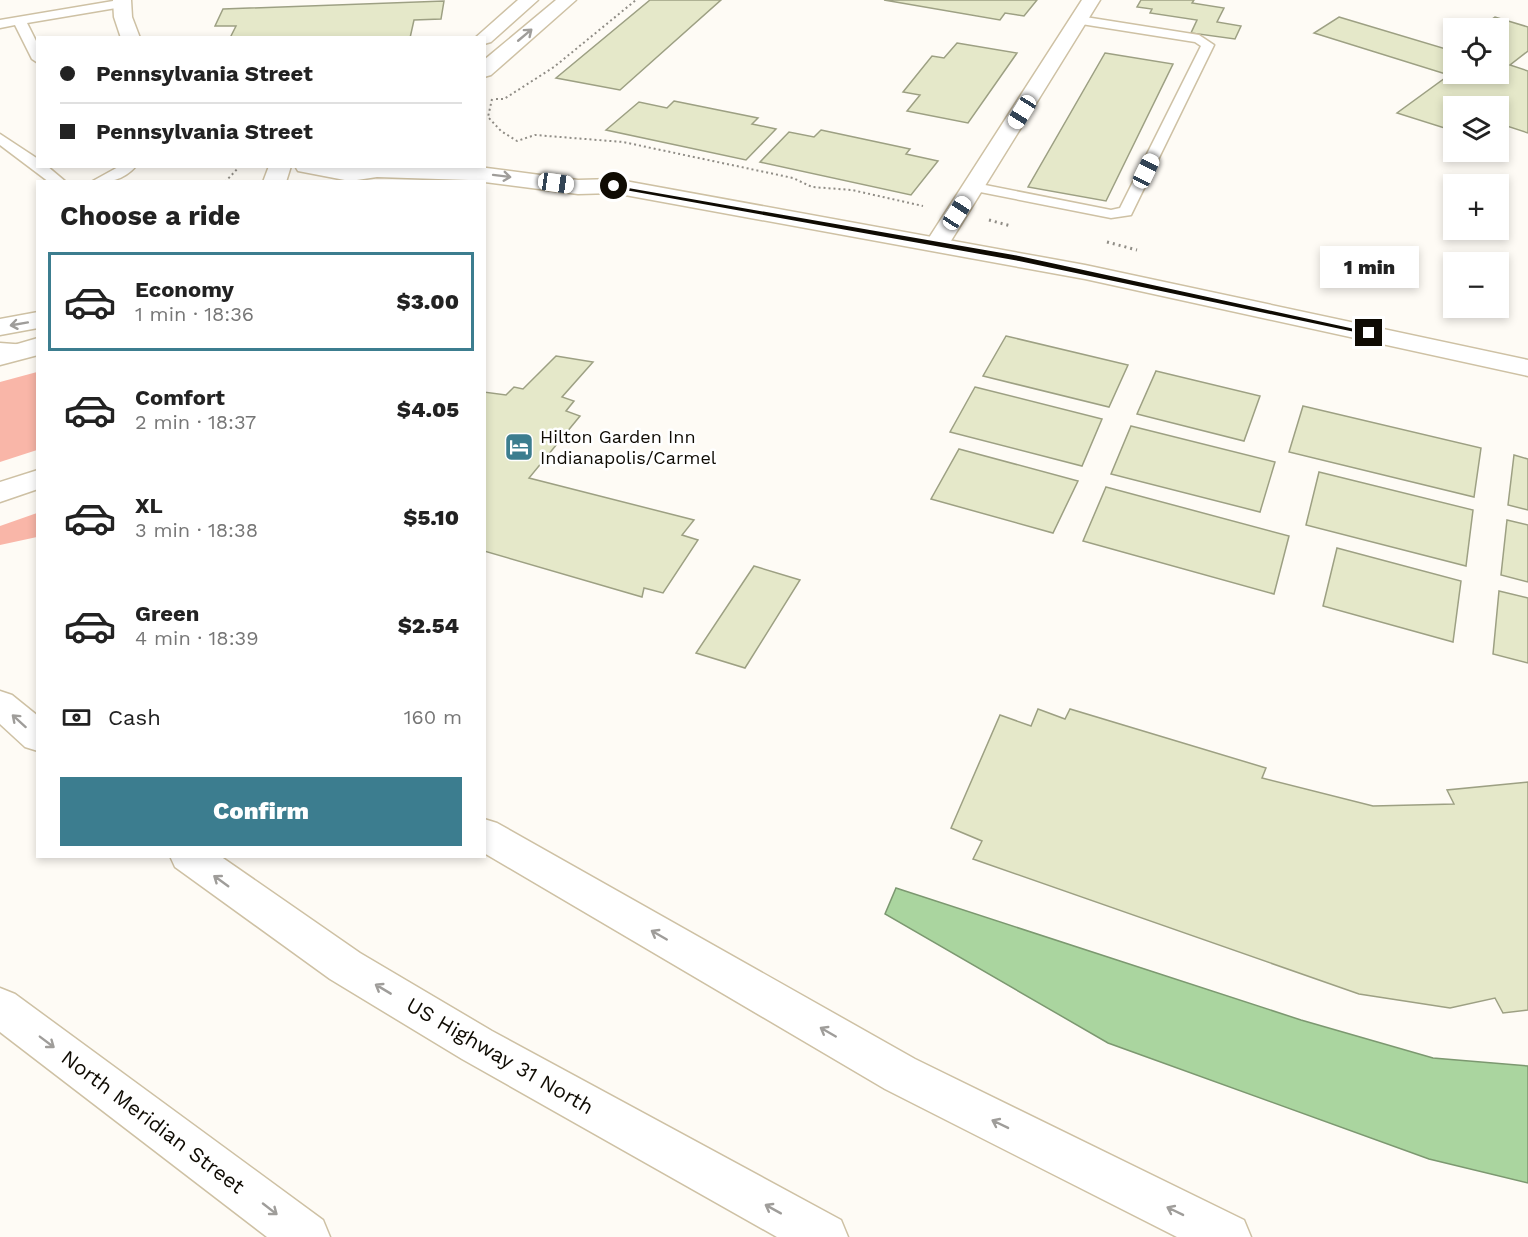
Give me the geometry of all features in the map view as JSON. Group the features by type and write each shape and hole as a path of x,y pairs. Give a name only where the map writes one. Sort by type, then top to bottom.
{"main road":[{"path":"485,36 529,0"},
{"path":"486,69 567,0"},
{"path":"937,244 1091,0"},
{"path":"122,1 123,17 130,36"},
{"path":"492,154 522,162 588,172 614,186"},
{"path":"314,168 335,173 383,170 469,172 578,187 614,186 1155,286 1528,368"},
{"path":"351,180 383,170"},
{"path":"0,327 36,320"},
{"path":"0,492 36,480"},
{"path":"0,704 36,735"},
{"path":"486,835 900,1074 1227,1237"},
{"name":"US Highway 31 North","path":"192,858 248,900 355,972 477,1045 824,1237"},
{"name":"North Meridian Street","path":"0,1007 306,1237"}],"lane":[{"path":"0,24 27,15 122,1"},
{"path":"27,15 36,51"},
{"path":"975,187 1111,214 1126,212 1208,45 1206,41 1199,39 1079,20"},
{"path":"0,138 36,165"},
{"path":"40,168 56,180"},
{"path":"103,180 127,168"}],"path":[{"path":"493,98 504,99 554,67 636,0"},
{"path":"497,92 488,117 501,131 518,141 535,135 622,142 793,178 812,187 852,190 1015,227"},
{"path":"227,180 238,168"},
{"path":"1106,242 1140,251"}],"shaded area":[{"path":"36,372 36,450 0,462 0,382"},
{"path":"36,513 36,537 0,545 0,526"},
{"path":"896,888 1301,1020 1433,1058 1528,1066 1528,1183 1429,1159 1108,1043 885,914"}],"building":[{"path":"650,0 721,0 620,90 556,78"},
{"path":"884,0 1037,0 1024,16 1005,13 1000,20"},
{"path":"1141,0 1194,0 1192,3 1224,8 1217,22 1241,26 1235,39 1191,33 1197,20 1150,13 1152,9 1137,7"},
{"path":"444,1 441,19 414,20 410,36 231,36 236,26 215,26 223,9"},
{"path":"1339,17 1443,48 1443,73 1314,33"},
{"path":"1509,21 1528,27 1528,51 1510,65 1528,71 1528,133 1509,127 1509,96 1443,96 1443,128 1397,113 1443,79 1443,84 1509,84"},
{"path":"957,43 1017,53 968,123 907,111 920,95 903,92 932,56 944,58"},
{"path":"1105,53 1173,64 1106,201 1028,187"},
{"path":"674,101 758,118 752,124 776,129 746,160 606,130 639,102 667,108"},
{"path":"821,130 910,149 906,154 938,161 911,195 760,162 789,132 814,137"},
{"path":"1006,336 1128,365 1109,407 983,376"},
{"name":"Hilton Garden Inn Indianapolis/Carmel","path":"556,356 593,362 562,397 574,401 566,411 580,416 529,478 694,520 682,535 698,540 663,593 644,588 642,597 486,552 486,392 506,395 514,387 523,389"},
{"path":"1156,371 1260,396 1244,441 1137,414"},
{"path":"975,387 1102,419 1082,466 950,432"},
{"path":"1303,406 1481,448 1474,497 1289,452"},
{"path":"1131,426 1275,462 1260,512 1111,474"},
{"path":"959,449 1078,481 1053,533 931,499"},
{"path":"1514,455 1528,459 1528,510 1508,505"},
{"path":"1319,472 1473,510 1466,566 1306,525"},
{"path":"1106,487 1289,536 1274,594 1083,541"},
{"path":"1507,520 1528,525 1528,582 1501,575"},
{"path":"1337,548 1461,581 1453,642 1323,606"},
{"path":"754,566 800,580 745,668 696,653"},
{"path":"1499,591 1528,598 1528,663 1493,654"},
{"path":"1038,709 1065,719 1070,709 1266,768 1262,778 1373,806 1454,804 1447,790 1528,782 1528,1010 1503,1013 1495,998 1450,1008 1359,994 973,859 982,841 951,828 1000,715 1031,726"}],"place":[{"name":"Hilton Garden Inn Indianapolis/Carmel","path":"519,447"}],"route":[{"path":"614,186 1019,259 1369,333"}]}
